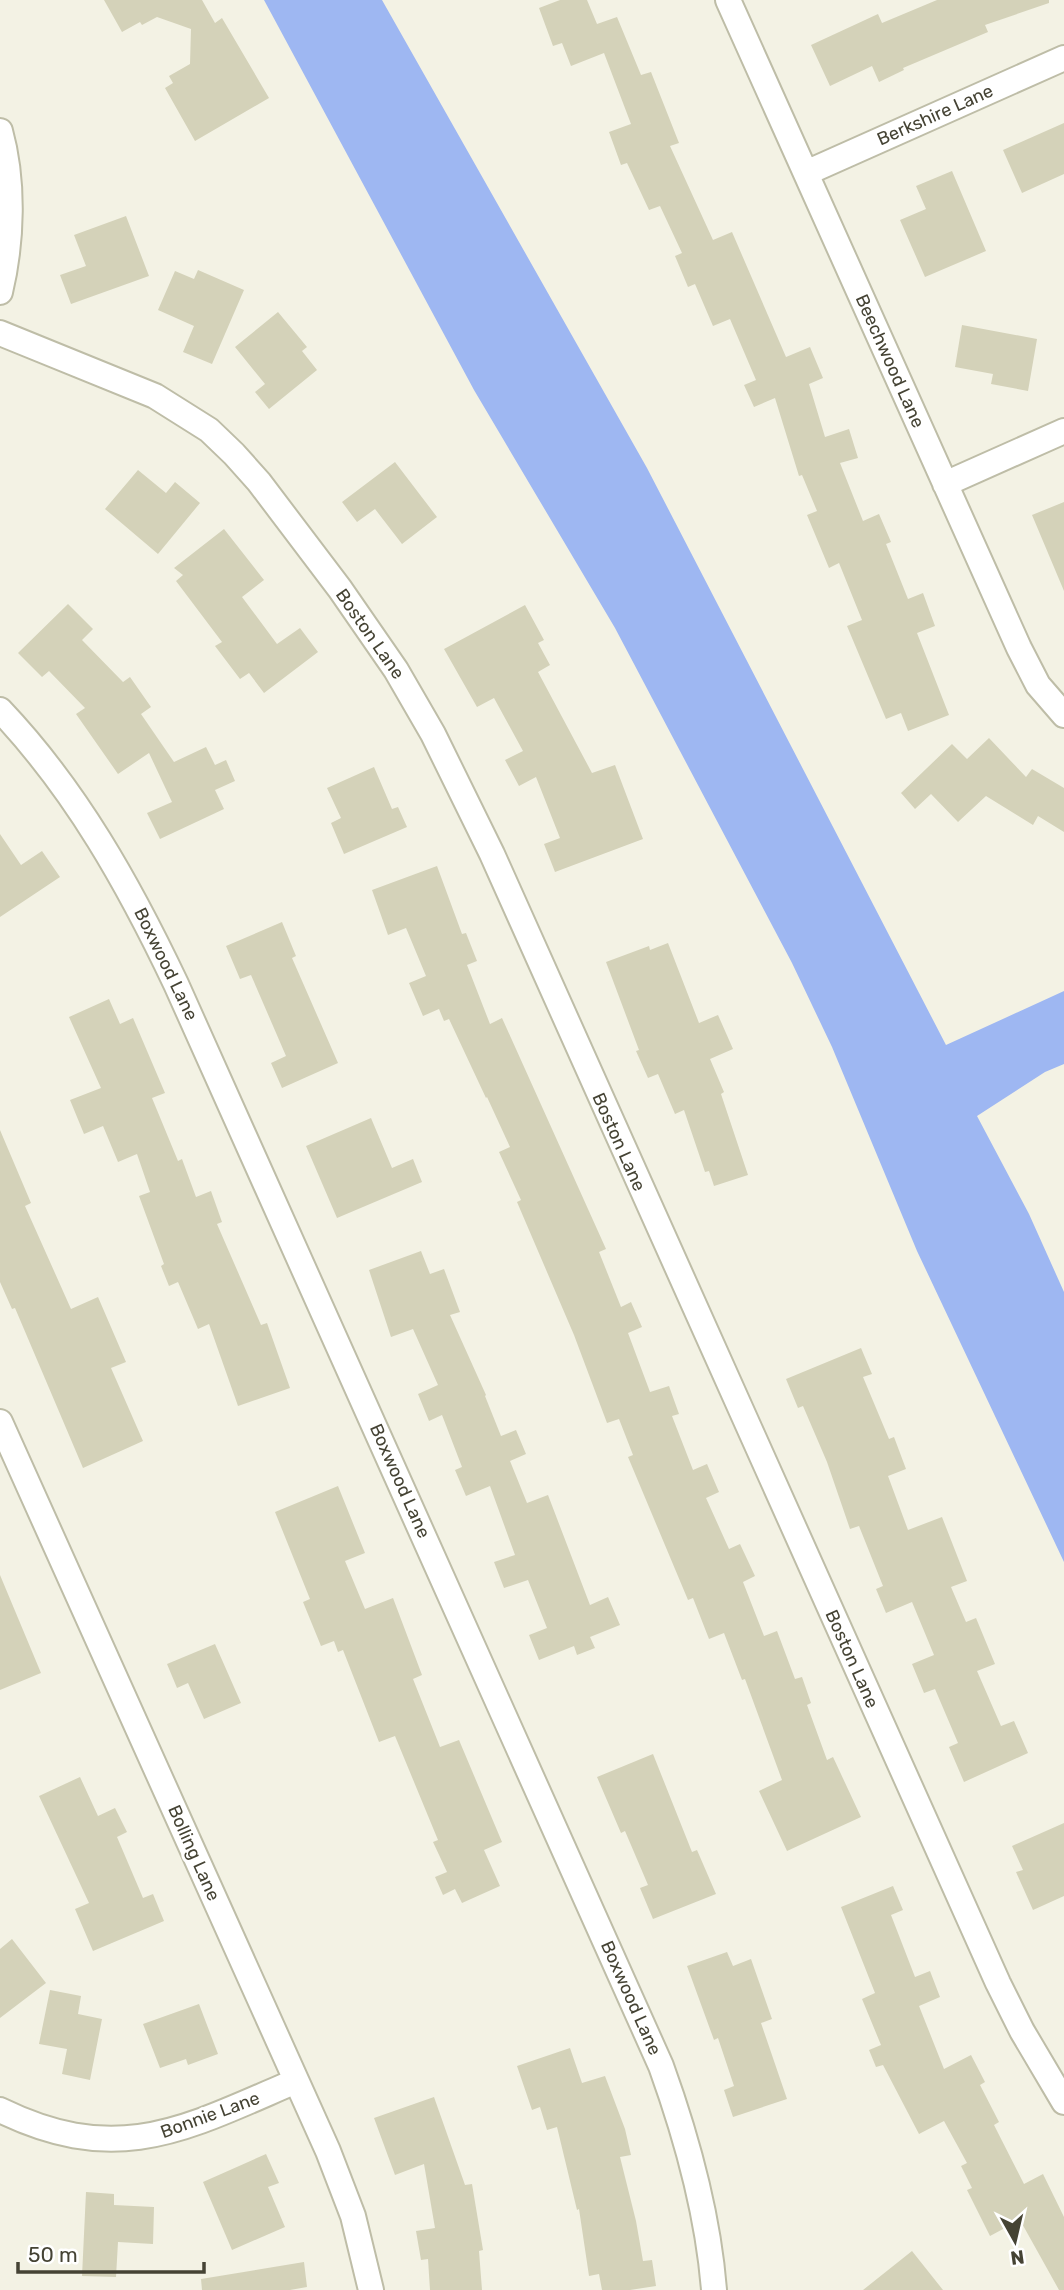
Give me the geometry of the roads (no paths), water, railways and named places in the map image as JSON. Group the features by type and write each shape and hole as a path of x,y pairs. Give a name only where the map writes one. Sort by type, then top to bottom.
{"street":[{"name":"Beechwood Lane","path":"728,0 1028,667 1049,700 1064,715"},
{"name":"Berkshire Lane","path":"806,173 1064,58"},
{"path":"0,131 8,184 9,228 0,292"},
{"name":"Boston Lane","path":"0,333 155,396 184,412 216,436 259,482 340,589 414,700 492,854 998,1983 1022,2031 1064,2102"},
{"path":"945,484 1064,431"},
{"name":"Boxwood Lane","path":"0,710 43,760 91,825 133,897 176,984 661,2066 677,2109 698,2187 714,2290"},
{"name":"Bolling Lane","path":"0,1422 346,2195 362,2246 371,2290"},
{"name":"Bonnie Lane","path":"0,2110 18,2119 67,2134 111,2140 133,2139 185,2127 296,2081"}],"water":[{"path":"264,0 382,0 647,468 946,1045 1064,991 1064,1064 1045,1072 977,1116 1029,1214 1064,1292 1064,1562 917,1251 832,1047 792,963 615,628 474,390"}]}
